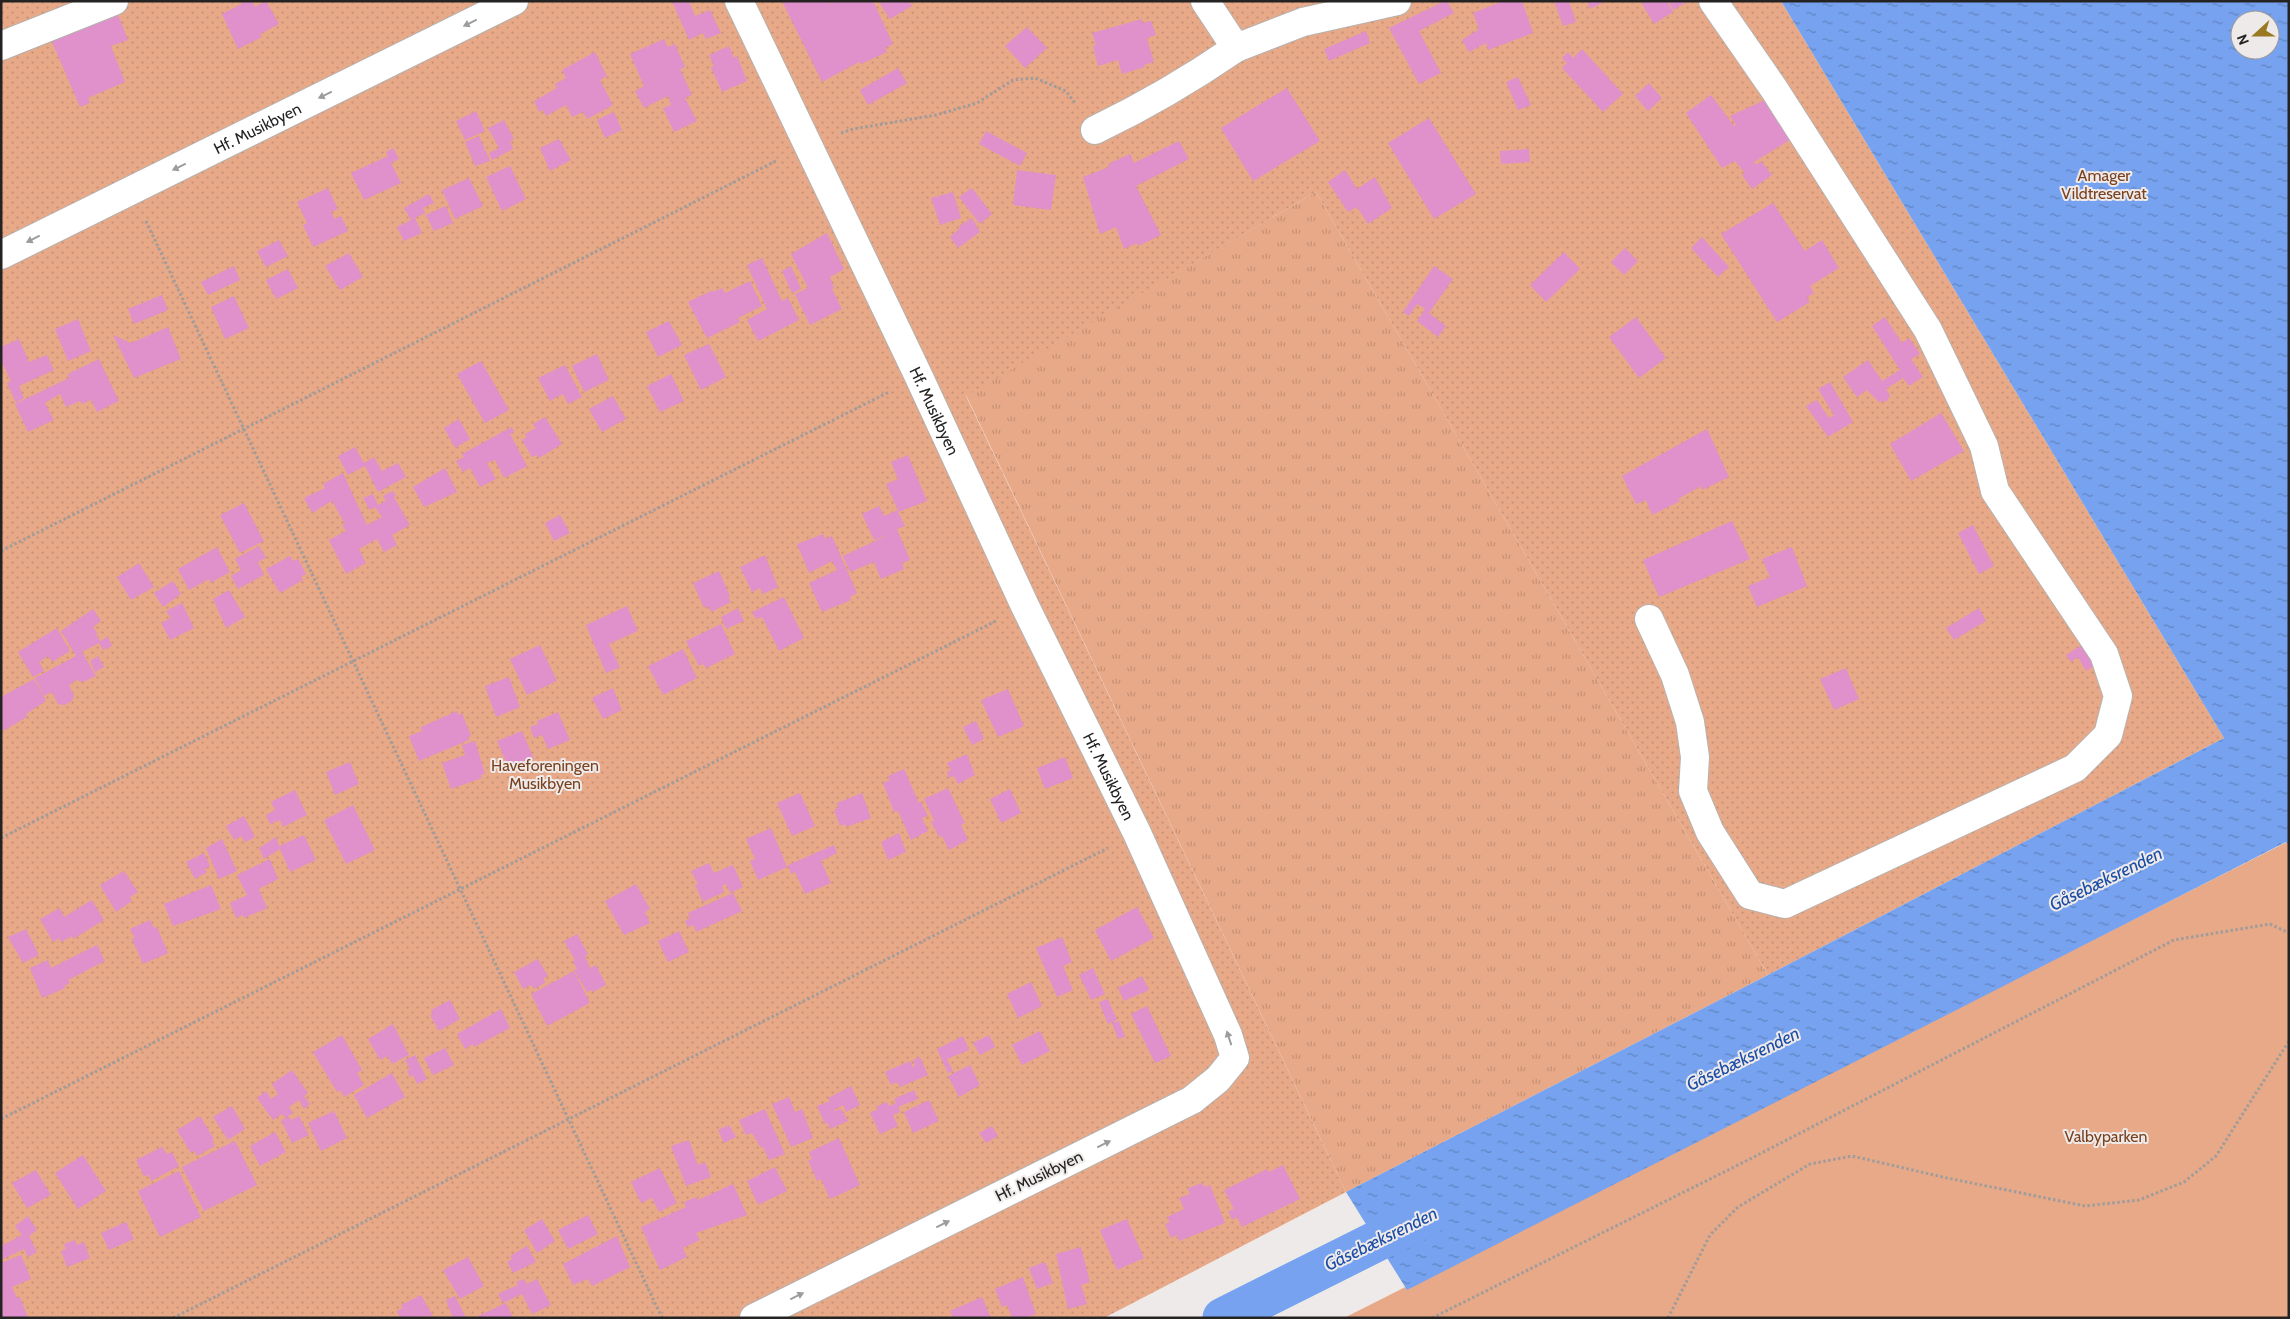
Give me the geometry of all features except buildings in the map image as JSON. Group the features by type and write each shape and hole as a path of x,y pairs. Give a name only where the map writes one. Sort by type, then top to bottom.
{"street":[{"path":"1,46 114,1"},
{"name":"Hf. Musikbyen","path":"1,255 514,1"},
{"name":"Hf. Musikbyen","path":"739,1 919,377 1025,606 1137,834 1228,1035 1235,1058 1218,1079 1192,1100 754,1318"},
{"path":"1205,1 1236,48"},
{"path":"1095,130 1133,112 1194,77 1236,48 1303,22 1398,1"},
{"path":"1649,619 1675,675 1690,722 1695,757 1693,790 1710,832 1750,895 1785,904 2075,768 2108,735 2118,696 2104,654 1995,491 1984,446 1928,330 1774,89 1713,1"}],"path":[{"path":"1,551 808,144 853,129 936,115 977,103 1013,80 1035,78 1066,91 1095,130"},
{"path":"131,190 662,1318"},
{"path":"1,838 919,377"},
{"path":"1,1118 1025,606"},
{"path":"173,1318 1137,834"},
{"path":"1432,1318 1746,1161 2174,940 2270,924 2289,933"},
{"path":"1668,1318 1710,1235 1738,1207 1810,1164 1852,1156 2085,1206 2139,1200 2184,1182 2216,1156 2289,1041"}],"green space":[{"name":"Haveforeningen Musikbyen","path":"1,1 1781,1 2224,738 1768,975 1316,192 966,396 1346,1192 1104,1318 1,1318"},
{"path":"1316,192 1768,975 1346,1192 966,395"},
{"name":"Valbyparken","path":"2289,841 2289,1318 1344,1318"}],"water":[{"name":"Amager Vildtreservat","path":"1781,1 2289,1 2289,846 2286,842 1407,1290 1346,1192 2224,738"}],"waterway":[{"name":"Gåsebæksrenden","path":"1223,1318 1427,1216"}]}
